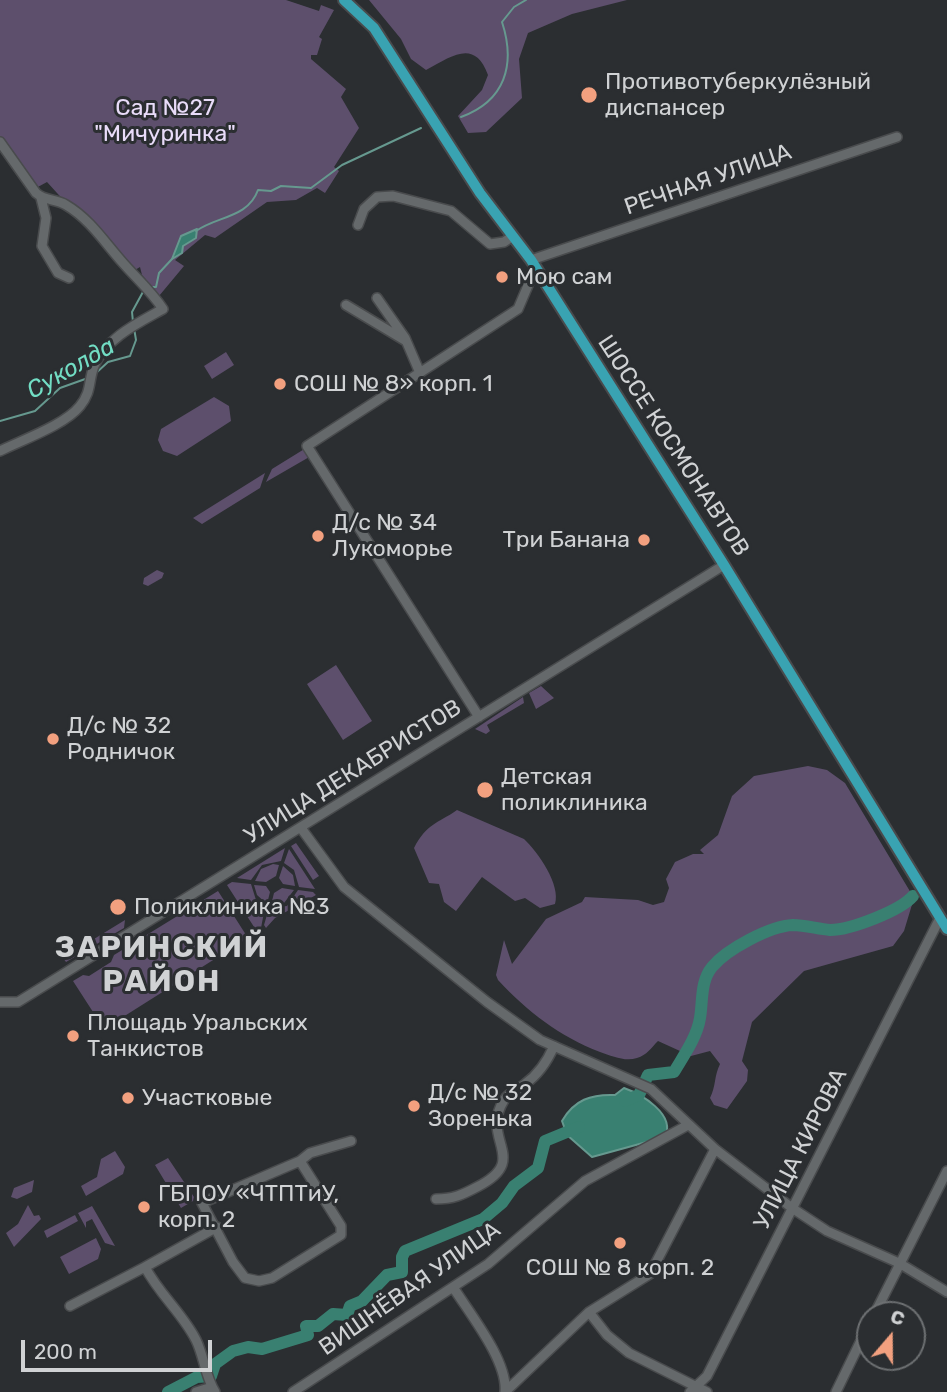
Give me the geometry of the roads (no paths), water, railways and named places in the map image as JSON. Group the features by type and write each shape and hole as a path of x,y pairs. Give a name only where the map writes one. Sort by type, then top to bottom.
{"main road":[{"name":"ШОССЕ КОСМОНАВТОВ","path":"344,0 374,28 480,193 533,264 724,565 947,929"}],"street":[{"name":"РЕЧНАЯ УЛИЦА","path":"533,264 897,137"},
{"path":"0,142 41,198 46,218 42,246 58,273 69,278"},
{"path":"358,225 364,209 377,197 393,196 451,211 490,244 503,242 513,236"},
{"path":"0,451 45,429 79,408 91,389 92,370 101,351 130,327 163,309 144,283 124,265 96,230 64,204 41,198"},
{"path":"479,717 307,446 518,309 533,264"},
{"path":"377,298 408,342 412,360 420,373"},
{"path":"346,305 408,342"},
{"name":"УЛИЦА ДЕКАБРИСТОВ","path":"0,1002 18,1002 724,565"},
{"path":"301,828 344,887 487,1002 540,1040 651,1089 715,1149 793,1208 827,1231 899,1263 947,1292"},
{"name":"УЛИЦА КИРОВА","path":"698,1390 940,918"},
{"name":"ВИШНЁВАЯ УЛИЦА","path":"436,1199 454,1199 494,1178 501,1171 504,1159 496,1130 497,1113 506,1097 540,1072 554,1046"},
{"name":"ВИШНЁВАЯ УЛИЦА","path":"293,1392 488,1264 584,1181 688,1125"},
{"path":"300,1161 341,1226 341,1235 272,1278 254,1281 245,1278 233,1262 217,1227 202,1203 300,1161 310,1153 351,1141"},
{"path":"505,1392 589,1312 650,1274 715,1149"},
{"path":"881,1301 947,1171"},
{"path":"70,1306 217,1227"},
{"path":"145,1268 159,1293 183,1318 197,1340 211,1383 196,1392"},
{"path":"453,1287 500,1363 506,1378 505,1392"},
{"path":"589,1312 607,1335 629,1353 698,1390"},
{"path":"836,1392 856,1351"}],"waterway":[{"name":"Суколда","path":"461,117 476,110 497,91 507,67 508,53 502,22 514,7 526,0"},
{"name":"Суколда","path":"196,231 240,211 258,190 271,191 281,186 311,188 342,165 421,128"},
{"name":"Суколда","path":"149,287 156,287 159,273 172,259"},
{"name":"Суколда","path":"133,322 132,312 144,290"},
{"name":"Суколда","path":"96,373 108,362 130,356 136,340 134,328"},
{"name":"Суколда","path":"0,421 35,411 60,388 88,378"},
{"path":"625,1101 639,1095 648,1075 674,1072 696,1032 708,973 728,953 761,934 784,926 798,925 830,930 862,923 897,908 913,896"},
{"path":"168,1392 197,1377 211,1376 215,1364 233,1351 248,1347 262,1349 308,1335 306,1326 318,1326 333,1314 347,1315 350,1306 362,1301 387,1275 402,1272 402,1257 405,1251 483,1219 502,1203 514,1186 538,1168 545,1141 579,1127"}],"place":[{"name":"Противотуберкулёзный диспансер","path":"589,95"},
{"name":"Мою сам","path":"502,277"},
{"name":"СОШ № 8» корп. 1","path":"280,384"},
{"name":"Д/с № 34 Лукоморье","path":"318,536"},
{"name":"Три Банана","path":"644,540"},
{"name":"Д/с № 32 Родничок","path":"53,739"},
{"name":"Детская поликлиника","path":"485,790"},
{"name":"Поликлиника №3","path":"118,907"},
{"name":"Площадь Уральских Танкистов","path":"73,1036"},
{"name":"Участковые","path":"128,1098"},
{"name":"Д/с № 32 Зоренька","path":"414,1106"},
{"name":"ГБПОУ «ЧТПТиУ, корп. 2","path":"144,1207"},
{"name":"СОШ № 8 корп. 2","path":"620,1243"}],"district":[{"name":"ЗАРИНСКИЙ РАЙОН","path":"162,965"}],"park label":[{"name":"Сад №27 \"Мичуринка\"","path":"165,121"}]}
